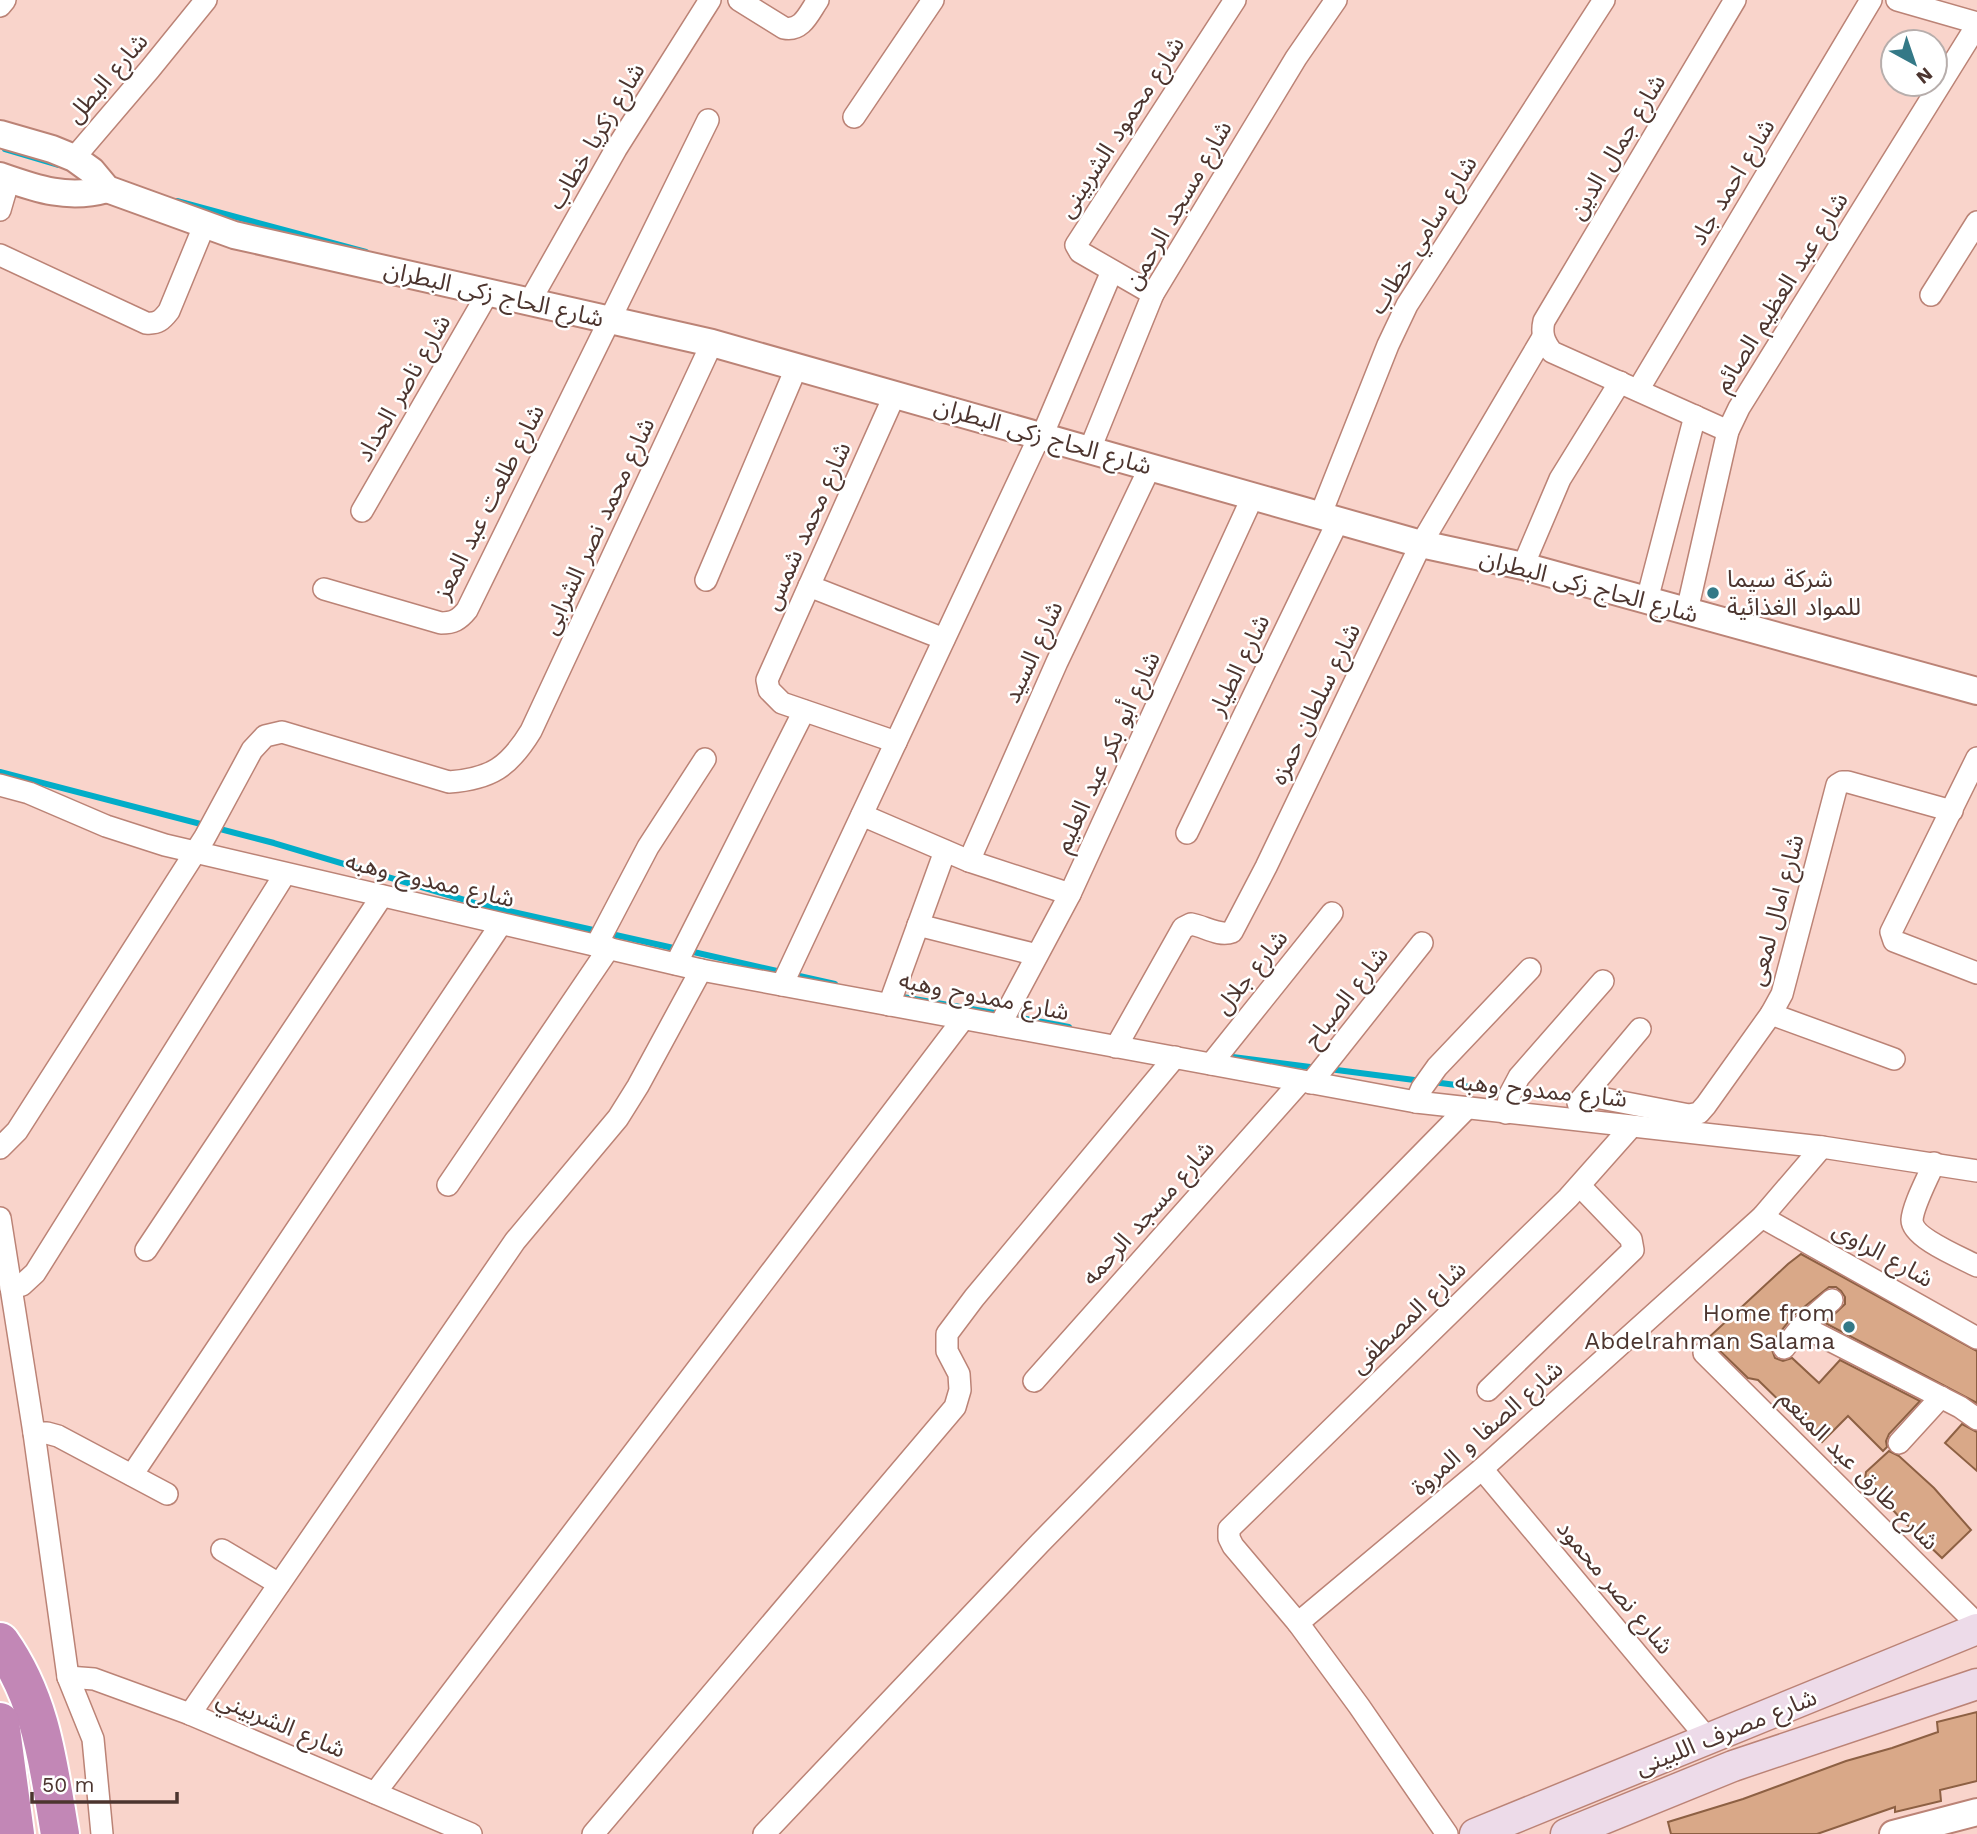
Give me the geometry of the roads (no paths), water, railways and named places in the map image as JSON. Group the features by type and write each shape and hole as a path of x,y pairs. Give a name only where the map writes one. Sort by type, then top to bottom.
{"highway":[{"path":"0,1642 29,1692 39,1721 60,1834"},
{"path":"0,1722 15,1834"}],"main road":[{"name":"شارع مصرف اللبينى","path":"1475,1834 1977,1626"},
{"name":"شارع مصرف اللبينى","path":"1566,1834 1733,1766 1977,1684"}],"street":[{"path":"0,6 5,0"},
{"name":"شارع البطل","path":"74,158 206,0"},
{"name":"شارع زكريا خطاب","path":"530,300 616,149 710,0"},
{"path":"739,0 784,28 792,30 799,27 818,0"},
{"path":"854,117 933,0"},
{"name":"شارع محمود الشربينى","path":"1112,271 1080,252 1077,248 1078,241 1235,0"},
{"name":"شارع مسجد الرحمن","path":"1090,450 1153,294 1296,58 1336,0"},
{"name":"شارع سامي خطاب","path":"1329,518 1388,345 1407,305 1604,0"},
{"name":"شارع جمال الدين","path":"1544,329 1735,0"},
{"name":"شارع احمد جاد","path":"1523,566 1560,479 1629,386 1871,0"},
{"path":"1897,0 1977,24"},
{"name":"شارع عبد العظيم الصائم","path":"1686,611 1728,431 1746,396 1977,24"},
{"path":"608,320 708,120"},
{"name":"شارع الحاج زكى البطران","path":"0,134 74,158 92,171 107,189 204,226 712,343 1420,544 1523,566 1977,691"},
{"path":"0,211 5,178 60,194 84,195 107,189"},
{"path":"1931,295 1977,222"},
{"path":"0,255 146,323 154,324 169,312 204,226"},
{"path":"786,976 1041,436 1112,271 1153,294"},
{"name":"شارع ناصر الحداد","path":"362,511 489,291"},
{"name":"شارع طلعت عبد المعز","path":"324,589 440,623 461,619 608,320"},
{"path":"1544,329 1552,352 1728,431"},
{"name":"شارع سلطان حمزه","path":"1116,1047 1183,928 1195,924 1221,933 1232,932 1266,867 1420,544 1544,329"},
{"name":"شارع محمد نصر الشرابى","path":"200,845 252,750 265,736 273,732 282,732 449,782 474,780 498,770 518,753 531,731 712,343"},
{"path":"706,580 797,366"},
{"name":"شارع محمد شمس","path":"804,711 782,704 774,698 767,680 895,394"},
{"path":"1647,600 1695,416"},
{"name":"شارع السيد","path":"969,861 1057,662 1150,467"},
{"name":"شارع أبو بكر عبد العليم","path":"1003,1018 1070,894 1253,496"},
{"name":"شارع الطيار","path":"1186,833 1329,518"},
{"path":"809,586 944,639"},
{"path":"681,954 804,711 896,742"},
{"path":"1977,758 1891,932 1894,941 1977,973"},
{"path":"448,1185 603,938 648,847 705,759"},
{"name":"شارع امال لمعى","path":"1585,1095 1689,1115 1699,1113 1771,1014 1782,994 1837,785 1848,782 1952,811"},
{"name":"شارع ممدوح وهبه","path":"0,785 29,793 78,815 136,836 200,845 285,873 501,923 603,938 681,954 701,970 786,976 892,997 964,1018 1003,1018 1116,1047 1175,1058 1218,1056 1310,1079 1419,1095 1467,1108 1822,1147 1977,1171"},
{"path":"862,815 969,861 1070,894"},
{"path":"0,1148 16,1131 200,845"},
{"path":"892,997 945,850"},
{"path":"11,1288 22,1285 35,1273 285,873"},
{"path":"146,1250 382,896"},
{"name":"شارع جلال","path":"1218,1056 1332,914"},
{"path":"132,1475 501,923"},
{"path":"918,925 1037,955"},
{"name":"شارع الصباح","path":"1310,1079 1334,1054 1422,943"},
{"path":"1419,1095 1437,1067 1530,969"},
{"path":"190,1714 515,1241 618,1118 701,970"},
{"path":"1506,1113 1510,1094 1520,1077 1603,981"},
{"path":"1771,1014 1894,1059"},
{"path":"375,1793 964,1018"},
{"path":"1564,1119 1640,1029"},
{"path":"593,1834 955,1407 960,1390 958,1374 947,1351 947,1334 974,1298 1175,1058"},
{"name":"شارع مسجد الرحمه","path":"1034,1381 1310,1079"},
{"path":"764,1834 1040,1543 1467,1108"},
{"name":"شارع المصطفى","path":"1298,1623 1233,1546 1228,1538 1229,1529 1580,1186 1632,1127"},
{"name":"شارع الصفا و المروة","path":"1298,1623 1482,1469 1762,1217 1822,1147"},
{"path":"1934,1163 1912,1218 1915,1230 1977,1266"},
{"path":"1488,1390 1633,1250 1631,1239 1580,1186"},
{"name":"شارع الراوى","path":"1762,1217 1977,1338"},
{"path":"0,1218 34,1433 68,1677 93,1740 102,1834"},
{"path":"1784,1348 1802,1326 1832,1300"},
{"path":"1802,1326 1941,1397 1977,1419"},
{"name":"شارع طارق عبد المنعم","path":"1704,1353 1977,1626"},
{"path":"1899,1443 1941,1397"},
{"path":"34,1433 58,1436 167,1494"},
{"name":"شارع نصر محمود","path":"1482,1469 1708,1739"},
{"path":"222,1550 279,1584"},
{"path":"1298,1623 1447,1834"},
{"name":"شارع الشربيني","path":"68,1677 84,1676 94,1679 190,1714 471,1834"},
{"path":"1893,1834 1977,1812"}],"waterway":[{"path":"5,149 59,165"},
{"path":"177,201 366,252"},
{"path":"0,772 274,843 482,905 678,949"},
{"path":"689,951 835,984"},
{"path":"897,996 1000,1014"},
{"path":"1011,1016 1069,1027"},
{"path":"1225,1056 1318,1068"},
{"path":"1329,1069 1422,1081"},
{"path":"1433,1082 1502,1091"}],"place":[{"name":"شركة سيما للمواد الغذائية","path":"1713,593"},
{"name":"Home from Abdelrahman Salama","path":"1849,1327"}]}
